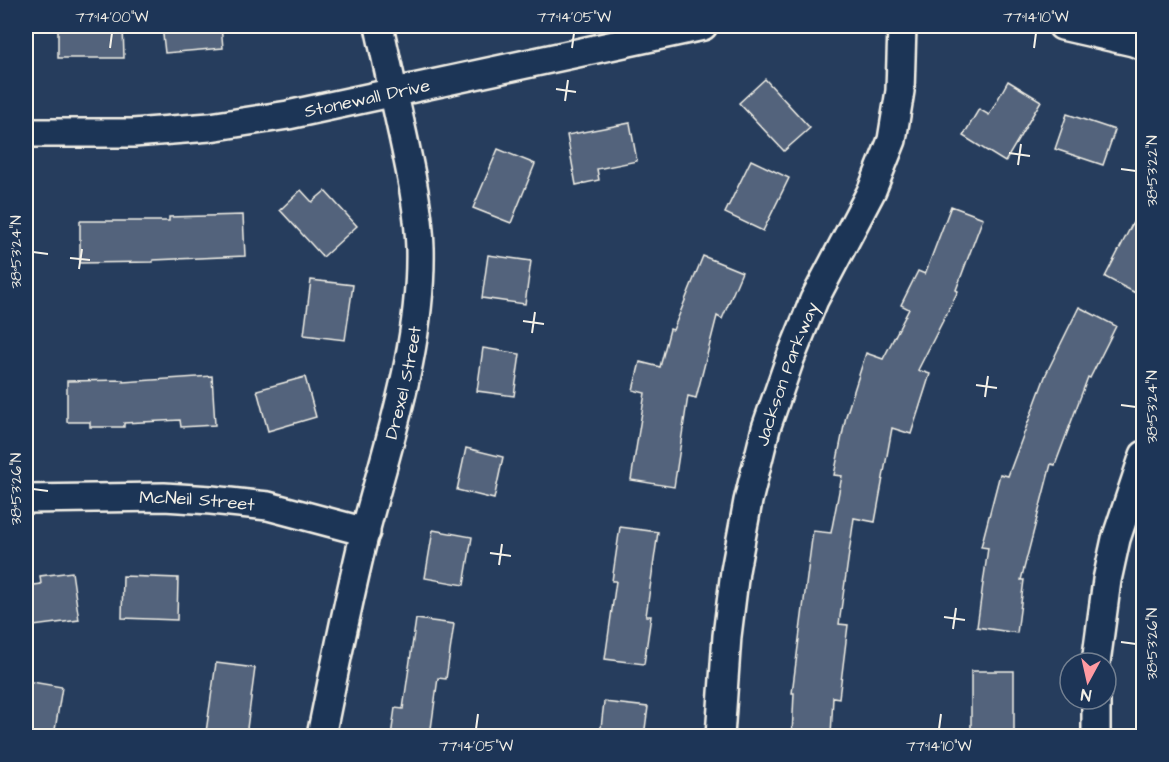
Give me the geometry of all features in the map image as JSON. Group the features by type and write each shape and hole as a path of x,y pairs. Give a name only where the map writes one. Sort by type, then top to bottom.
{"street":[{"name":"Drexel Street","path":"321,736 343,623 401,401 419,302 420,248 413,181 379,26"},
{"name":"Stonewall Drive","path":"26,133 133,133 210,127 288,115 704,26"},
{"name":"Jackson Parkway","path":"720,736 727,636 735,571 748,501 764,439 790,359 814,300 872,190 892,140 900,91 902,26"},
{"path":"1062,26 1143,46"},
{"path":"1098,651 1107,580 1116,539 1143,455"},
{"name":"McNeil Street","path":"26,499 164,497 211,500 268,506 366,532"},
{"path":"1096,711 1096,736"}],"building":[{"path":"58,26 123,26 124,58 58,58"},
{"path":"162,26 221,26 223,48 165,53"},
{"path":"765,79 810,128 784,151 739,103"},
{"path":"1008,81 1041,101 1005,162 963,136 979,109 989,115"},
{"path":"1067,114 1115,130 1103,165 1055,149"},
{"path":"630,123 637,161 597,169 599,180 576,185 567,135"},
{"path":"498,149 535,164 511,223 473,208"},
{"path":"751,160 789,178 763,231 725,213"},
{"path":"301,190 312,202 325,191 357,226 323,257 280,210"},
{"path":"1143,203 1143,297 1105,277"},
{"path":"951,206 983,218 956,290 958,291 918,370 930,374 911,434 892,428 875,522 854,518 839,624 848,625 839,698 833,697 831,736 792,736 794,693 792,693 813,531 831,533 842,476 834,475 846,416 866,353 883,359 909,309 901,305 918,271 925,274"},
{"path":"243,215 245,256 153,260 153,262 80,263 80,221 169,221 169,217"},
{"path":"488,255 531,261 525,304 482,298"},
{"path":"703,256 742,272 722,319 717,316 696,398 688,396 674,487 631,480 645,393 633,390 640,362 660,367 670,329 673,330"},
{"path":"311,280 353,285 345,340 304,335"},
{"path":"1079,307 1116,326 1090,378 1088,377 1055,465 1051,464 1021,580 1024,580 1017,633 977,627 988,548 981,547 1000,474 1008,476 1046,374"},
{"path":"483,348 520,354 514,396 477,391"},
{"path":"212,376 215,425 181,427 180,420 124,423 124,427 90,427 90,422 67,422 67,381 123,380 123,382"},
{"path":"305,377 316,417 268,431 257,390"},
{"path":"466,448 503,457 494,499 457,490"},
{"path":"620,527 658,532 646,616 651,616 644,664 605,659 616,581 612,581"},
{"path":"433,530 472,537 464,585 425,578"},
{"path":"72,572 79,620 26,627 26,586 41,584 40,576"},
{"path":"123,576 178,578 177,620 122,618"},
{"path":"416,619 454,624 446,679 438,678 430,736 391,736 395,708 403,709"},
{"path":"216,663 255,668 246,736 206,732"},
{"path":"971,671 1014,671 1014,736 971,736"},
{"path":"26,681 62,687 54,736 26,734"},
{"path":"604,702 648,707 644,736 600,736"}]}
